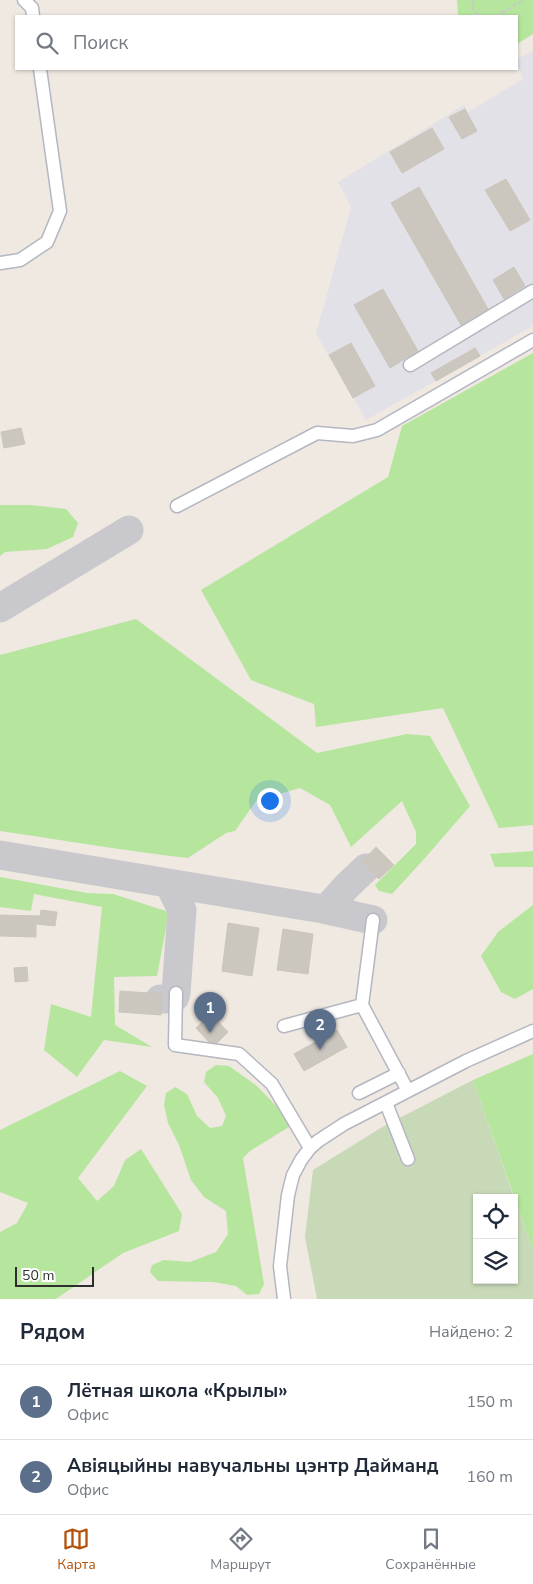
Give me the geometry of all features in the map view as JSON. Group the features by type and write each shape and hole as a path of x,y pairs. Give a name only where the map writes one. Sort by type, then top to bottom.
{"street":[{"path":"24,0 32,8 33,15"},
{"path":"0,264 20,260 47,242 60,211 40,70"},
{"path":"410,365 533,291"},
{"path":"177,506 317,433 353,436 377,430 533,340"},
{"path":"373,920 362,1005 408,1091"},
{"path":"176,993 175,1045 239,1054 272,1084 310,1148"},
{"path":"284,1026 362,1005"},
{"path":"284,1299 280,1266 288,1195 293,1175 310,1148 344,1124 466,1061 533,1031"},
{"path":"359,1093 399,1073"},
{"path":"386,1103 408,1159"}],"path":[{"path":"473,0 473,9 478,15"},
{"path":"498,15 524,0"}],"shaded area":[{"path":"533,51 533,326 366,420 316,334 351,207 338,182 464,105 468,112 523,79 518,67 518,58"}],"green space":[{"path":"457,0 533,0 533,34 518,43 518,15 458,15"},
{"path":"533,353 533,825 499,828 443,708 316,727 314,704 251,680 201,590 388,477 402,426"},
{"path":"0,505 31,505 66,509 78,523 73,537 47,549 5,552 0,556"},
{"path":"136,619 317,753 407,734 430,736 470,806 392,894 379,891 375,885 416,844 416,832 402,801 351,847 330,805 300,788 256,801 235,831 226,833 188,858 0,831 0,655"},
{"path":"533,851 533,867 495,867 490,854"},
{"path":"0,877 87,893 113,894 169,912 157,976 114,977 115,1025 152,1047 104,1040 77,1077 44,1050 51,1004 91,1017 102,907 34,894 31,911 0,907"},
{"path":"533,905 533,989 515,999 501,992 481,956 498,932"},
{"path":"533,1054 533,1251 518,1208 518,1194 513,1194 473,1080"},
{"path":"216,1065 229,1066 257,1086 282,1112 289,1127 250,1151 243,1158 264,1284 259,1294 247,1295 236,1286 213,1282 158,1281 150,1272 152,1265 164,1260 190,1262 216,1252 228,1234 226,1211 204,1197 191,1180 179,1145 168,1123 164,1105 166,1093 175,1087 187,1094 197,1116 210,1128 222,1126 226,1116 218,1098 204,1082 206,1072"},
{"path":"120,1071 147,1086 78,1178 97,1201 114,1186 125,1160 141,1149 182,1214 179,1231 123,1253 56,1299 0,1299 0,1232 17,1223 28,1203 0,1192 0,1130"},
{"path":"473,1080 513,1194 473,1194 473,1284 518,1284 518,1209 533,1251 533,1299 317,1299 305,1237 313,1170 384,1126"}],"building":[{"path":"465,109 477,131 462,139 449,117"},
{"path":"432,128 444,149 402,173 390,152"},
{"path":"506,179 530,220 510,231 485,190"},
{"path":"419,187 488,309 461,325 391,203"},
{"path":"514,267 525,286 504,299 493,280"},
{"path":"383,289 418,351 390,368 354,305"},
{"path":"351,343 375,386 353,398 329,355"},
{"path":"475,348 480,356 436,381 431,373"},
{"path":"21,428 25,444 4,448 1,432"},
{"path":"376,847 394,865 379,879 362,862"},
{"path":"41,910 57,912 55,926 36,924 36,937 0,936 0,915 40,916"},
{"path":"228,923 259,928 252,976 222,971"},
{"path":"283,929 313,934 308,974 277,970"},
{"path":"27,967 28,981 15,982 14,968"},
{"path":"120,991 162,994 161,1015 119,1012"},
{"path":"211,1014 228,1032 217,1043 209,1042 196,1028"},
{"path":"337,1030 347,1047 304,1071 294,1054"}],"taxiway":[{"path":"0,608 129,530"},
{"path":"0,855 323,909 373,920"},
{"path":"323,909 329,906 366,868"},
{"path":"160,999 172,999 176,993 182,910 169,884"}],"place":[{"name":"Лётная школа «Крылы»","path":"210,1033"},
{"name":"Авіяцыйны навучальны цэнтр Дайманд","path":"320,1050"}]}
